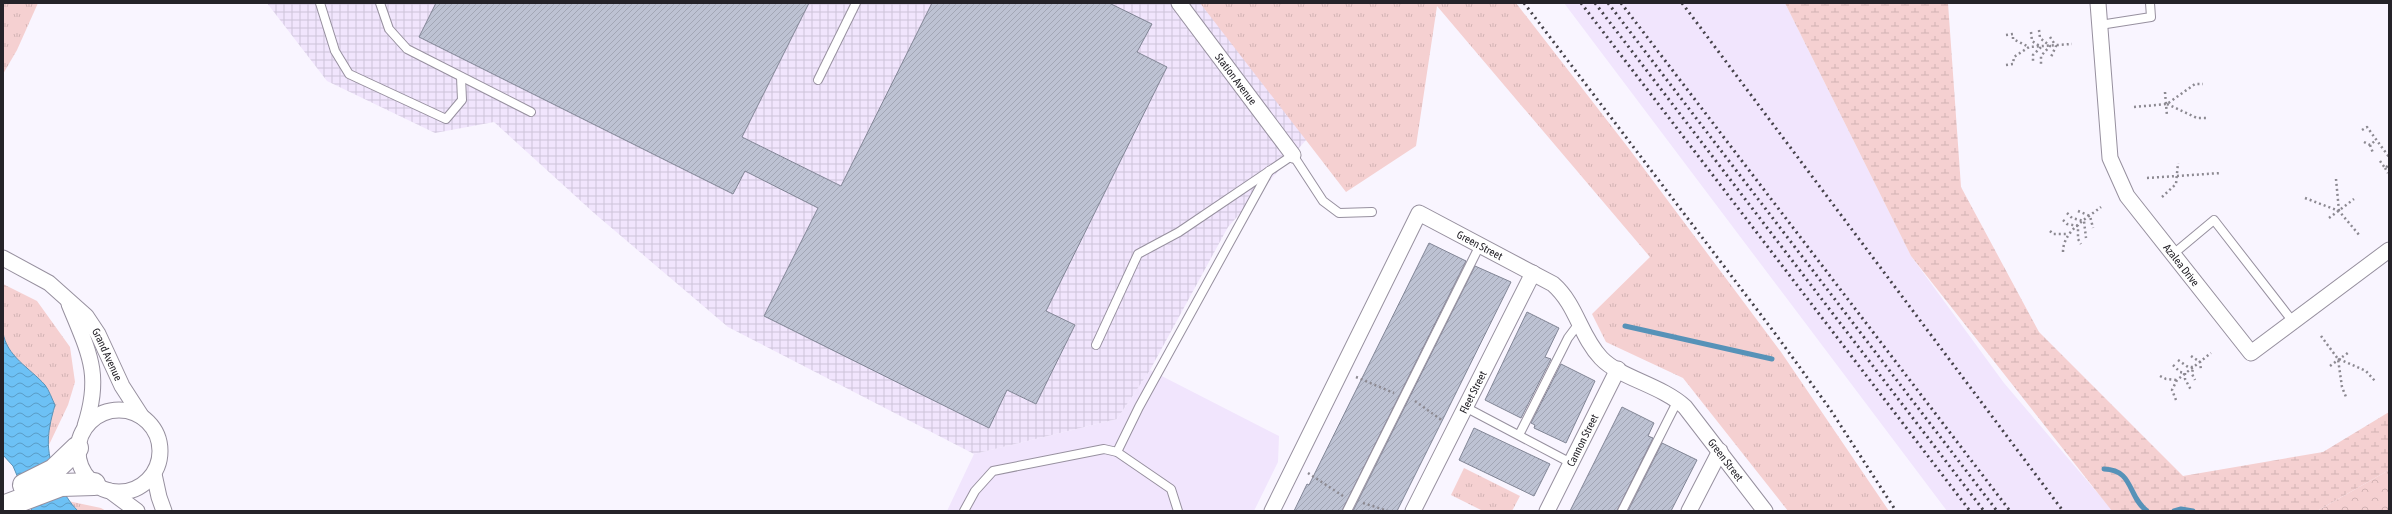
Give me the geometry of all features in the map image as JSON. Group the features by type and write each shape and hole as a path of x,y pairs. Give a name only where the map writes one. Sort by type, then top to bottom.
{"highway":[{"path":"3,507 57,477 80,439"},
{"path":"3,494 57,477 101,487"}],"street":[{"name":"Station Avenue","path":"1179,3 1293,155"},
{"name":"Azalea Drive","path":"2098,3 2110,158 2127,196 2172,255 2252,353 2294,323 2389,250"},
{"name":"Green Street","path":"1272,511 1419,213 1533,273 1561,292 1567,298 1597,353 1607,363 1678,400 1720,451 1760,509"},
{"name":"Grand Avenue","path":"3,258 36,275 67,297 93,326 122,386 142,417 152,427 158,440 159,457 154,474 164,511"},
{"name":"Fleet Street","path":"1413,511 1533,273"},
{"name":"Grand Avenue","path":"67,297 86,347 94,379 93,399 80,439"},
{"name":"Cannon Street","path":"1547,511 1618,369"},
{"path":"137,511 88,479 79,463 80,439 96,417 104,412 124,410 142,417"},
{"path":"1689,511 1720,451"},
{"path":"101,487 118,492 134,490 154,474"}],"lane":[{"path":"320,3 335,51 349,74 446,119 462,100 461,77"},
{"path":"380,3 389,29 407,49 531,112"},
{"path":"818,80 856,3"},
{"path":"2100,25 2151,18 2150,3"},
{"path":"1096,345 1138,254 1179,232 1293,155 1322,201 1339,213 1372,212"},
{"path":"1117,452 1138,408 1269,171"},
{"path":"2172,255 2214,220 2294,323"},
{"path":"1347,511 1480,245"},
{"path":"1519,436 1568,338 1580,322"},
{"path":"1622,511 1678,400"},
{"path":"1465,407 1571,463"},
{"path":"964,511 975,491 993,471 1104,449 1117,452 1171,489 1178,511"}],"path":[{"path":"2039,30 2040,38 2050,46"},
{"path":"2030,32 2032,40 2041,46"},
{"path":"2006,35 2013,34 2013,39 2018,43 2029,47 2072,44"},
{"path":"2050,37 2056,46"},
{"path":"2033,63 2032,55 2041,46"},
{"path":"2040,64 2041,56 2050,46"},
{"path":"2051,57 2056,46"},
{"path":"2006,65 2013,64 2014,57 2029,47"},
{"path":"2167,104 2195,84 2203,84"},
{"path":"2165,92 2167,116"},
{"path":"2134,107 2167,104 2197,118 2208,118"},
{"path":"2362,130 2367,127 2389,157"},
{"path":"2370,145 2376,140"},
{"path":"2364,142 2370,145 2373,153"},
{"path":"2380,161 2388,173"},
{"path":"2162,197 2176,184 2178,163"},
{"path":"2385,168 2389,165"},
{"path":"2147,178 2221,173"},
{"path":"2336,179 2339,211"},
{"path":"2305,198 2339,211 2360,236"},
{"path":"2329,218 2354,199"},
{"path":"2063,252 2063,244 2068,234 2101,207"},
{"path":"2078,211 2090,216"},
{"path":"2067,212 2072,218 2084,221"},
{"path":"2090,216 2093,228"},
{"path":"2063,220 2067,224 2078,226"},
{"path":"2084,221 2086,238"},
{"path":"2078,226 2078,239 2081,244"},
{"path":"2050,231 2053,234 2068,234"},
{"path":"2322,336 2338,359 2342,387 2346,397"},
{"path":"2330,366 2349,352"},
{"path":"2176,400 2172,390 2176,380 2211,353"},
{"path":"2191,356 2200,362 2201,370"},
{"path":"2338,359 2366,371 2375,381"},
{"path":"2178,360 2188,367 2193,367"},
{"path":"2173,365 2185,373 2191,390"},
{"path":"2193,367 2192,374 2195,380"},
{"path":"2160,376 2166,380 2176,380"},
{"path":"1356,377 1394,393"},
{"path":"1412,399 1440,419 1448,416"},
{"path":"1308,473 1343,496"},
{"path":"1360,502 1388,511"}],"shaded area":[{"path":"267,3 1429,3 1228,227 1150,370 1117,419 974,454 728,327 594,213 494,122 435,133 327,81"},
{"path":"1564,3 1785,3 1911,256 2004,383 2113,511 1947,511"},
{"path":"1150,370 1279,436 1278,462 1254,511 947,511 974,454 1117,419"}],"green space":[{"path":"3,3 38,3 17,50 3,74"},
{"path":"1200,3 1516,3 1630,150 1781,352 1889,511 1788,511 1683,378 1606,342 1592,314 1650,257 1437,6 1416,146 1346,192"},
{"path":"1785,3 1948,3 1961,187 2039,332 2183,476 2323,452 2389,412 2389,470 2317,511 2112,511 1911,256"},
{"path":"3,284 37,301 70,347 75,382 68,405 47,449 50,422 55,405 46,386 17,360 4,342"},
{"path":"1464,468 1520,496 1512,511 1483,511 1451,495"},
{"path":"2389,470 2389,511 2317,511"},
{"path":"68,501 101,508 106,511 78,511"}],"water":[{"path":"3,332 9,348 14,355 45,385 55,405 50,426 48,444 51,463 63,491 78,511 32,511 13,466 3,455"}],"building":[{"path":"436,3 809,3 742,137 841,186 932,3 1109,3 1152,24 1137,52 1167,67 1046,311 1075,325 1036,404 1007,390 989,428 764,316 818,208 745,171 733,194 419,37"},
{"path":"1429,243 1466,261 1342,511 1294,511 1307,484 1309,485"},
{"path":"1475,266 1511,282 1447,411 1397,511 1353,511"},
{"path":"1527,312 1559,328 1545,357 1551,359 1521,418 1485,400"},
{"path":"1561,364 1595,381 1566,443 1534,428 1535,425 1531,423"},
{"path":"1622,407 1654,423 1648,436 1653,438 1617,511 1570,511"},
{"path":"1474,428 1550,464 1534,496 1459,460"},
{"path":"1662,443 1697,460 1671,511 1628,511"}],"waterway":[{"path":"1625,326 1772,359"},
{"path":"2104,469 2114,470 2121,474 2126,479 2136,498 2147,511"},
{"path":"2174,511 2181,509 2193,511"}],"railway":[{"path":"1524,3 1774,332 1830,409 1896,511"},
{"path":"1581,3 1970,511"},
{"path":"1595,3 1984,511"},
{"path":"1608,3 1997,511"},
{"path":"1621,3 2010,511"},
{"path":"1682,3 2063,511"}]}
